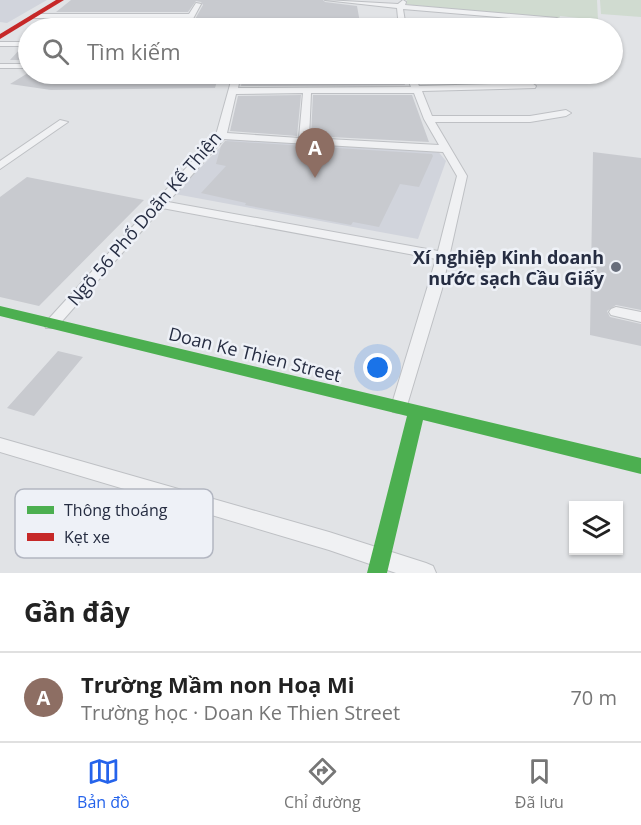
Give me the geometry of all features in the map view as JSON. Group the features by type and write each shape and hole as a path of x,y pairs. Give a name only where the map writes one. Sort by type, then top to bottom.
{"street":[{"path":"29,18 61,0"},
{"path":"0,37 6,28"},
{"name":"Doan Ke Thien Street","path":"0,311 641,466"},
{"path":"379,566 416,412"}],"lane":[{"path":"328,0 533,18"},
{"path":"401,18 400,7 404,0"},
{"path":"34,16 193,16 198,4"},
{"path":"0,44 18,44"},
{"path":"0,66 18,66"},
{"name":"Ngõ 56 Phố Doãn Kế Thiện","path":"51,324 221,136 235,84"},
{"path":"399,407 443,256 462,176 429,119 413,84"},
{"path":"234,91 415,90 532,86"},
{"path":"304,141 307,91"},
{"path":"429,119 530,119 566,113"},
{"path":"0,166 63,122"},
{"path":"221,136 448,149"},
{"path":"0,154 13,157"},
{"path":"160,204 443,256"},
{"path":"616,312 641,316"},
{"path":"0,444 153,489"},
{"path":"213,507 329,541 379,566 426,573"}],"shaded area":[{"path":"0,0 47,0 7,23 0,22"},
{"path":"407,0 597,0 598,18 560,16 559,18 549,18 403,4"},
{"path":"600,0 641,0 641,17 601,14"},
{"path":"211,10 270,11 349,18 203,18"},
{"path":"230,137 384,149 436,149 446,161 418,239 175,194"}],"building":[{"path":"71,0 323,0 357,6 359,18 196,18 203,5 196,1 188,12 56,12"},
{"path":"18,51 18,60 10,60"},
{"path":"18,79 18,84 216,84 215,88 51,90 10,84"},
{"path":"241,84 405,85 241,86"},
{"path":"301,95 297,136 230,131 238,96"},
{"path":"313,95 412,95 429,142 311,136"},
{"path":"225,141 432,154 433,156 419,187 400,184 379,227 353,222 351,225 245,205 246,203 201,193 226,166 216,164 221,146"},
{"path":"593,152 641,158 641,310 616,305 607,311 610,317 641,324 641,346 590,335"},
{"path":"27,177 144,200 39,306 0,297 0,197"},
{"path":"58,351 83,357 34,416 7,408"}],"traffic: fast":[{"path":"0,311 641,466"},
{"path":"377,573 416,412"}],"traffic: jam":[{"path":"31,18 61,0"},
{"path":"0,37 18,26"}],"place":[{"name":"Trường Mầm non Hoạ Mi","path":"315,178"},
{"name":"Xí nghiệp Kinh doanh nước sạch Cầu Giấy","path":"616,267"}]}
